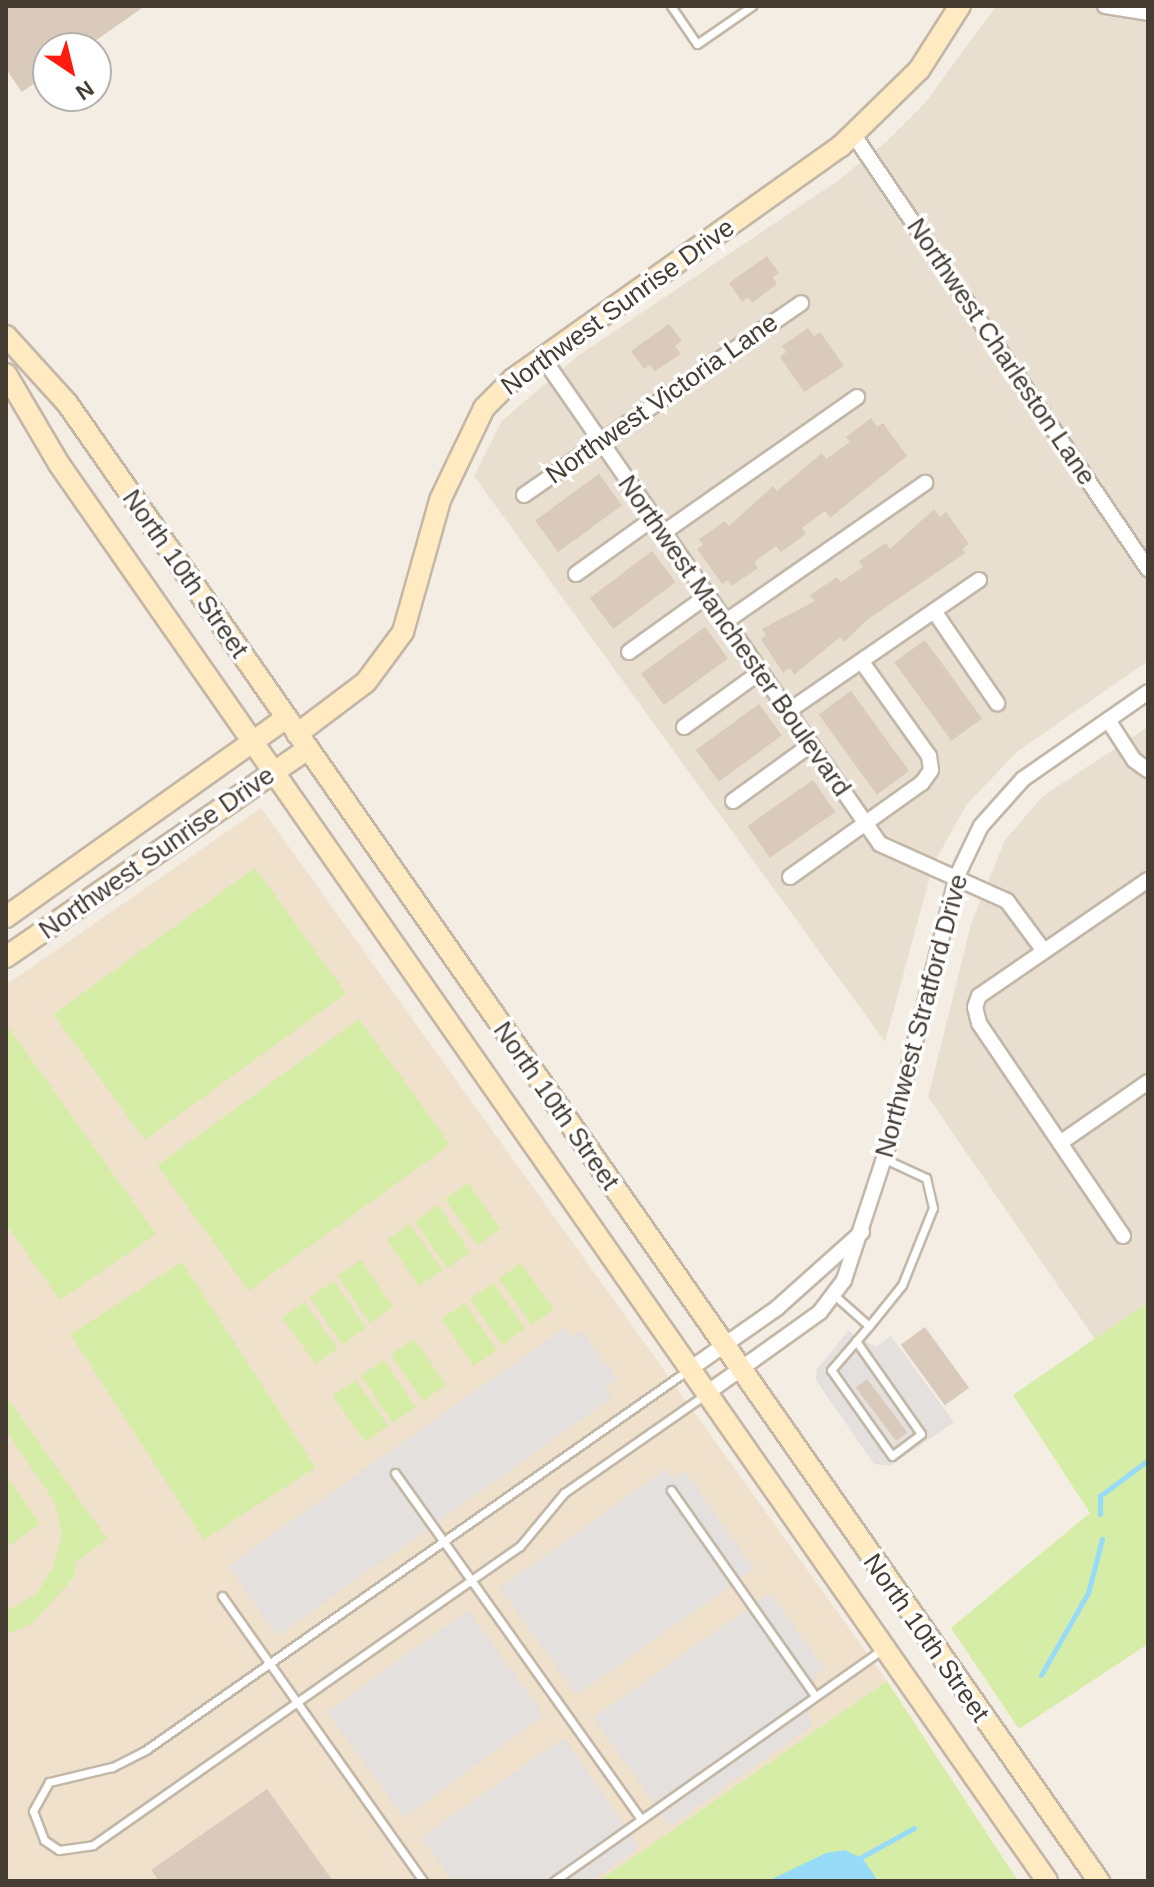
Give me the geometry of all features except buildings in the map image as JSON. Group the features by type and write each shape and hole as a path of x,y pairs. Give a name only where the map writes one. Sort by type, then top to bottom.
{"main road":[{"name":"Northwest Sunrise Drive","path":"6,957 274,772 297,734 366,682 403,632 440,500 463,444 484,408 543,358 853,134 919,70 960,6"},
{"name":"North 10th Street","path":"6,336 67,403 1099,1881"},
{"name":"North 10th Street","path":"6,374 59,464 1047,1881"},
{"name":"Northwest Sunrise Drive","path":"6,917 252,742 297,734"}],"street":[{"path":"1105,6 1148,13"},
{"name":"Northwest Charleston Lane","path":"853,134 1148,569"},
{"name":"Northwest Victoria Lane","path":"524,495 801,303"},
{"name":"Northwest Manchester Boulevard","path":"543,358 809,746 880,844 900,856 957,876 1007,901 1044,951"},
{"path":"663,533 857,397"},
{"path":"725,622 925,483"},
{"path":"576,574 654,518"},
{"path":"787,712 979,580"},
{"path":"629,652 707,596"},
{"path":"934,611 997,703"},
{"path":"790,877 922,783 931,770 929,756 862,662"},
{"path":"684,727 759,673"},
{"name":"Northwest Stratford Drive","path":"707,1393 820,1312 844,1280 884,1158 957,876 981,826 1023,779 1148,692"},
{"path":"1108,720 1134,760 1148,770"},
{"path":"733,801 809,746"},
{"path":"1123,1236 979,1023 975,1007 979,996 1148,880"},
{"path":"1060,1143 1148,1082"},
{"name":"Northwest Stratford Drive","path":"690,1369 824,1270 862,1231"}],"lane":[{"path":"671,6 697,44 752,6"},
{"path":"856,1341 921,1434 892,1456 831,1370 902,1285 933,1208 926,1178 884,1158"},
{"path":"833,1294 869,1326"},
{"path":"690,1369 442,1539 131,1759 49,1782 33,1811 44,1840 59,1850 93,1845 520,1546 564,1493 707,1393"},
{"path":"395,1473 641,1819"},
{"path":"671,1490 815,1696"},
{"path":"222,1596 423,1881"},
{"path":"554,1881 885,1647"}],"shaded area":[{"path":"996,6 1148,6 1148,661 1018,751 967,804 933,865 885,1042 474,476 502,421 579,355 836,182 887,141 925,103"},
{"path":"1148,727 1148,1302 1095,1339 928,1097 971,924 1005,840 1043,796"},
{"path":"261,808 887,1681 599,1881 6,1881 6,985"},
{"path":"564,1328 572,1339 582,1331 617,1379 605,1388 612,1398 277,1636 228,1566"},
{"path":"848,1331 876,1347 891,1336 954,1422 890,1466 874,1464 816,1380 817,1369"},
{"path":"666,1469 674,1479 685,1471 754,1569 576,1695 500,1588"},
{"path":"770,1593 824,1668 816,1674 808,1715 813,1725 670,1826 593,1718"},
{"path":"468,1610 544,1715 404,1817 327,1712"},
{"path":"564,1738 640,1847 592,1881 452,1881 421,1837"}],"green space":[{"path":"255,868 346,993 145,1140 54,1014"},
{"path":"359,1019 450,1144 249,1291 158,1165"},
{"path":"6,1024 156,1234 60,1300 6,1224"},
{"path":"468,1183 500,1229 477,1245 445,1199"},
{"path":"438,1205 470,1252 447,1268 415,1221"},
{"path":"410,1224 442,1270 419,1286 387,1240"},
{"path":"361,1260 393,1307 370,1323 338,1276"},
{"path":"182,1262 315,1467 204,1540 70,1334"},
{"path":"521,1263 554,1310 532,1325 499,1278"},
{"path":"334,1281 366,1328 342,1344 310,1297"},
{"path":"493,1283 525,1329 502,1345 470,1299"},
{"path":"304,1302 338,1348 316,1364 282,1318"},
{"path":"1148,1302 1148,1644 1019,1729 951,1628 1090,1513 1013,1395"},
{"path":"465,1303 497,1350 474,1366 442,1319"},
{"path":"414,1339 446,1385 423,1401 391,1355"},
{"path":"384,1360 416,1407 393,1423 361,1376"},
{"path":"356,1380 388,1426 365,1442 333,1396"},
{"path":"6,1396 107,1539 76,1562 74,1577 32,1624 6,1634 6,1611 37,1594 53,1567 62,1535 54,1501 6,1430"},
{"path":"6,1475 40,1524 6,1548"},
{"path":"887,1681 1018,1881 599,1881"}],"water":[{"path":"845,1850 863,1859 878,1881 768,1881 826,1853"}],"waterway":[{"path":"1100,1514 1100,1496 1148,1460"},
{"path":"1041,1675 1088,1593 1102,1539"},
{"path":"856,1860 914,1828"}]}
